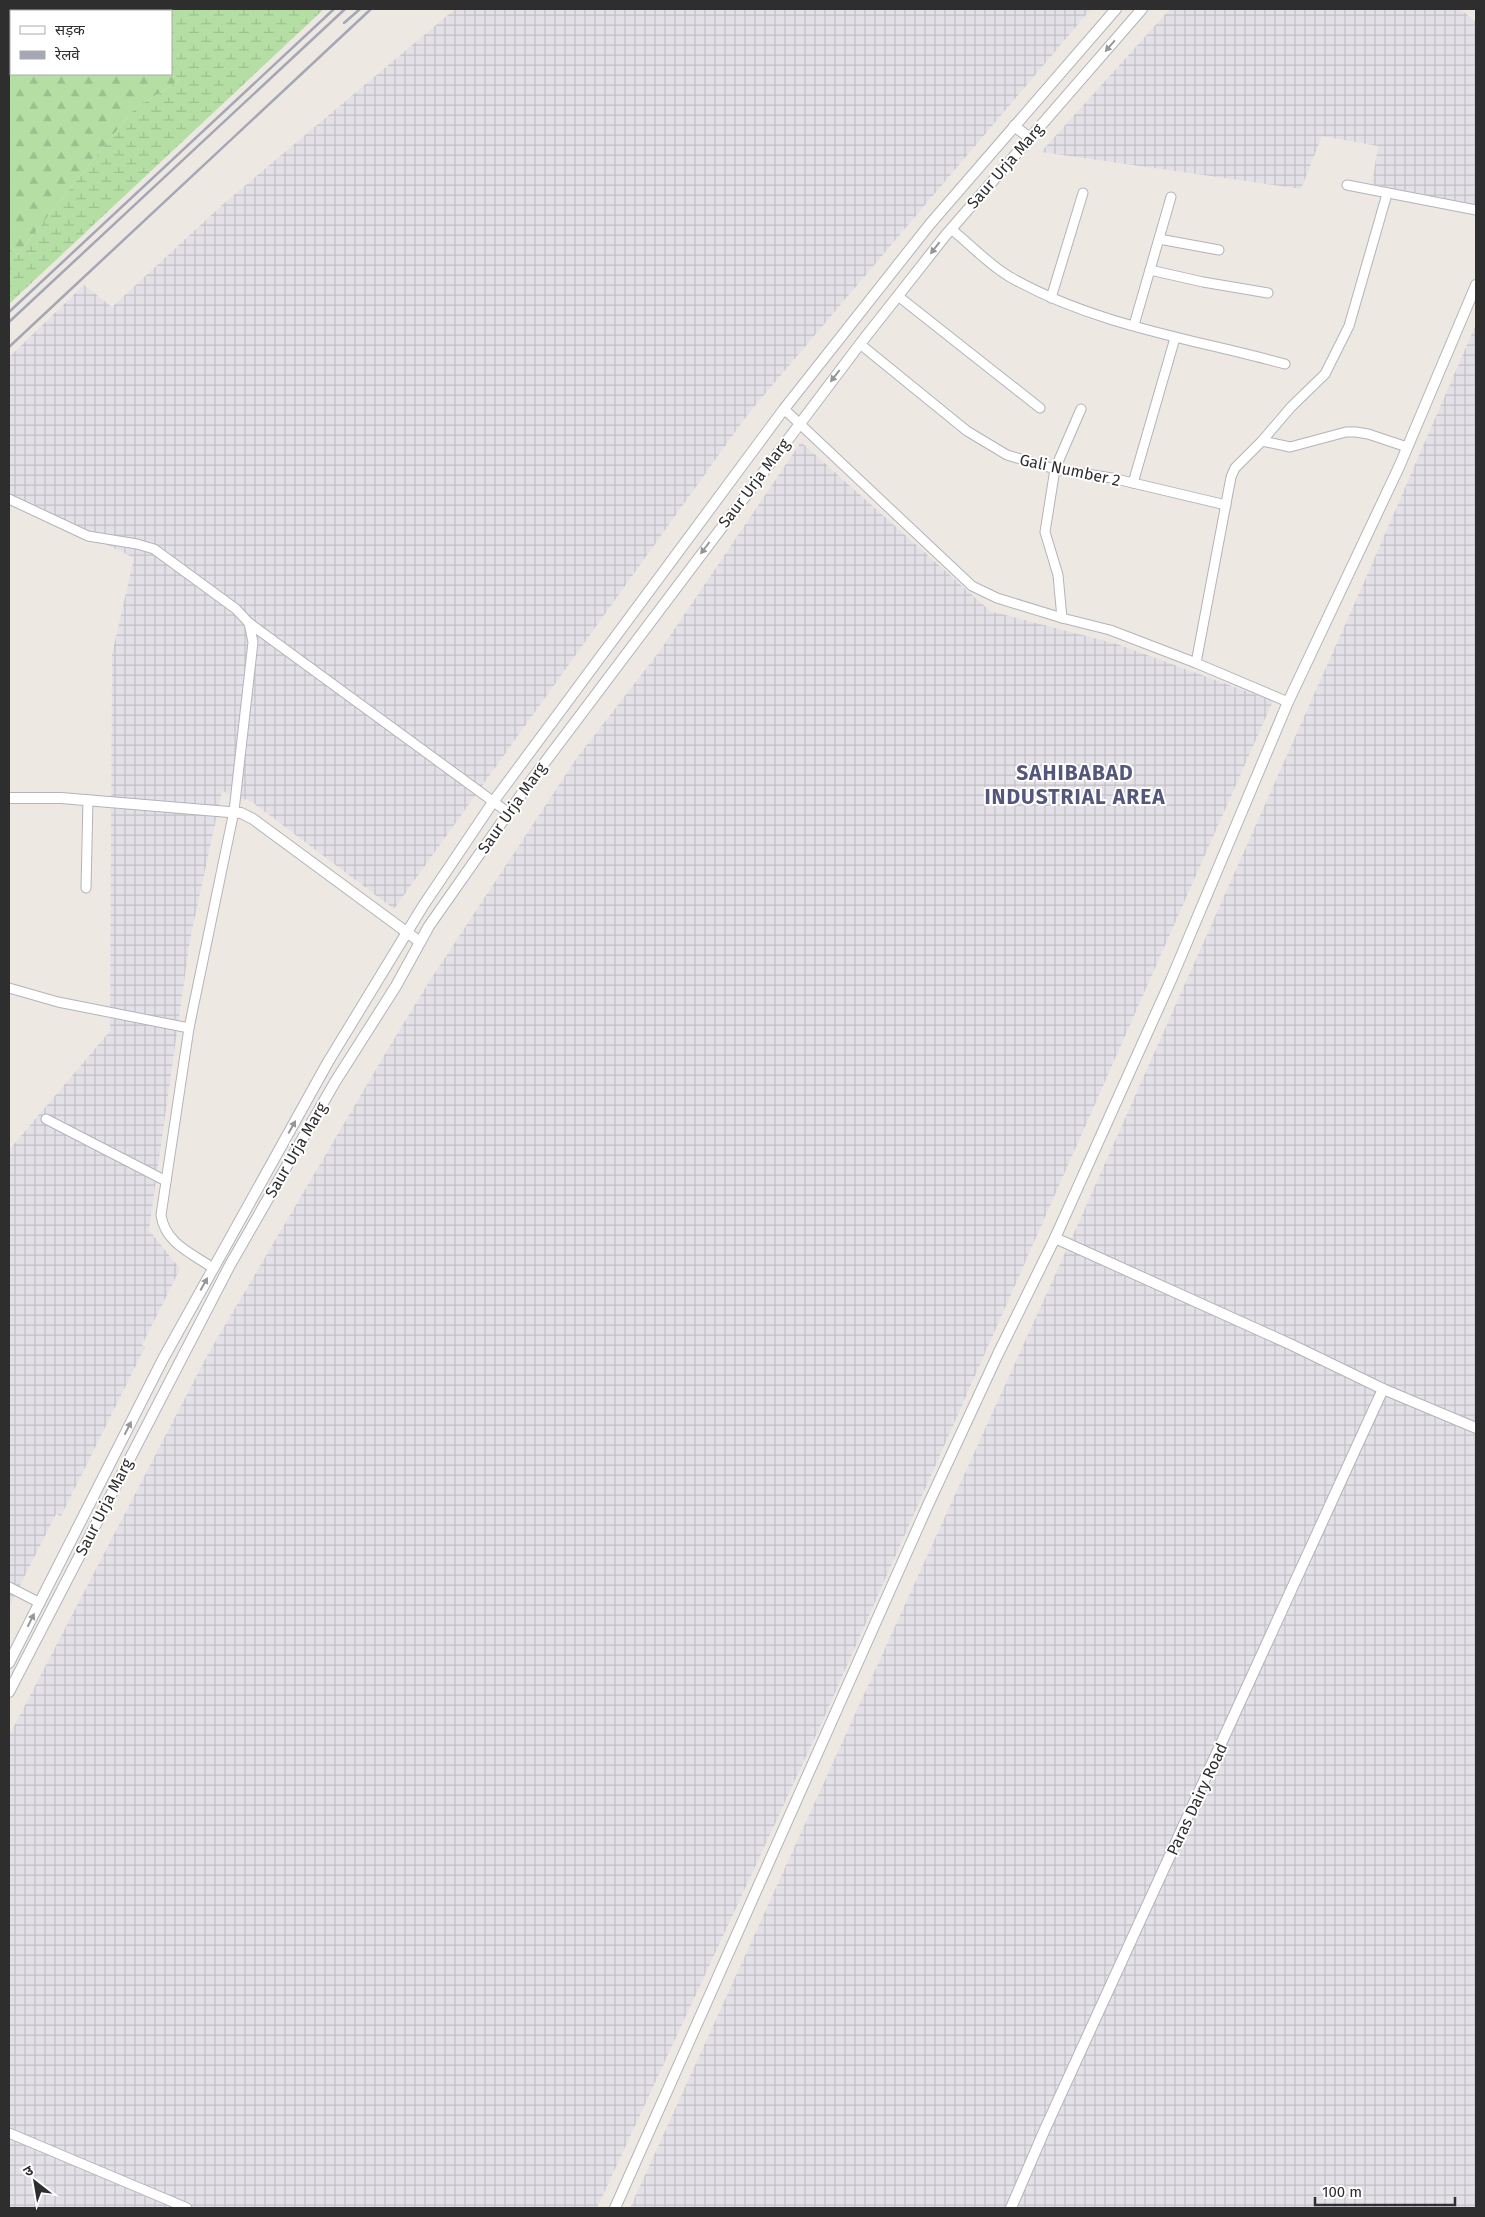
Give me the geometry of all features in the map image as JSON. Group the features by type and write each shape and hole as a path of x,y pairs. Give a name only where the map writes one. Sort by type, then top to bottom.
{"street":[{"name":"Saur Urja Marg","path":"9,1663 163,1359 328,1062 407,932 493,802 784,409 930,224 1116,9"},
{"name":"Saur Urja Marg","path":"9,1692 230,1265 335,1082 396,986 420,942 509,813 799,423 860,344 951,229 1142,9"},
{"path":"1014,126 1030,138"},
{"path":"1347,185 1476,210"},
{"path":"1051,298 1082,193"},
{"path":"1196,662 1230,477 1235,468 1262,442 1290,407 1325,374 1348,326 1387,194"},
{"path":"1134,325 1171,196"},
{"path":"951,229 1008,276 1051,298 1175,338 1285,364"},
{"path":"1159,239 1219,250"},
{"path":"1150,270 1203,282 1268,293"},
{"path":"615,2208 927,1507 998,1354 1055,1238 1175,971 1288,702 1407,448 1476,284"},
{"path":"898,296 1040,408"},
{"path":"1133,483 1175,338"},
{"name":"Gali Number 2","path":"860,344 966,431 993,449 1020,460 1055,469 1133,483 1226,505"},
{"path":"784,409 972,586 997,598 1062,618 1110,630 1196,662 1288,702"},
{"path":"1062,618 1058,575 1045,532 1055,469 1081,409"},
{"path":"1262,442 1290,447 1346,432 1356,432 1368,434 1407,448"},
{"path":"9,499 88,536 137,544 154,549 236,609 248,623 509,813"},
{"path":"213,1268 168,1236 162,1226 161,1215 189,1028 234,811 253,642 248,623"},
{"path":"9,798 88,800 234,811 253,819 420,942"},
{"path":"86,888 88,800"},
{"path":"9,988 58,1002 189,1028"},
{"path":"46,1119 166,1181"},
{"path":"1055,1238 1292,1344 1383,1389 1476,1428"},
{"name":"Paras Dairy Road","path":"1011,2208 1045,2128 1383,1389"},
{"path":"9,1587 40,1603"},
{"path":"9,2134 187,2208"}],"shaded area":[{"path":"455,9 1091,9 748,414 394,909 252,802 222,791 190,940 149,1230 180,1269 142,1345 145,1347 61,1516 56,1514 9,1607 9,1150 110,1031 112,654 134,558 9,496 9,357 84,285 112,307 222,205"},
{"path":"1170,9 1460,9 1476,22 1476,205 1372,184 1378,146 1322,136 1301,189 1041,152"},
{"path":"1476,324 1476,2208 630,2208 1061,1262 1365,580"},
{"path":"801,442 990,611 1117,644 1273,701 823,1720 597,2208 9,2208 9,1736 208,1354 427,985 576,759 659,652"}],"green space":[{"path":"96,9 10,10 10,75 172,75 180,80 134,109 17,255 9,242 9,10"},
{"path":"324,9 9,304 9,242 17,255 134,109 180,80 172,75 172,10 96,10"}],"railway":[{"path":"9,312 334,9"},
{"path":"9,322 345,9"},
{"path":"344,23 360,9"},
{"path":"9,347 371,9"}],"district":[{"name":"SAHIBABAD INDUSTRIAL AREA","path":"1075,785"}]}
